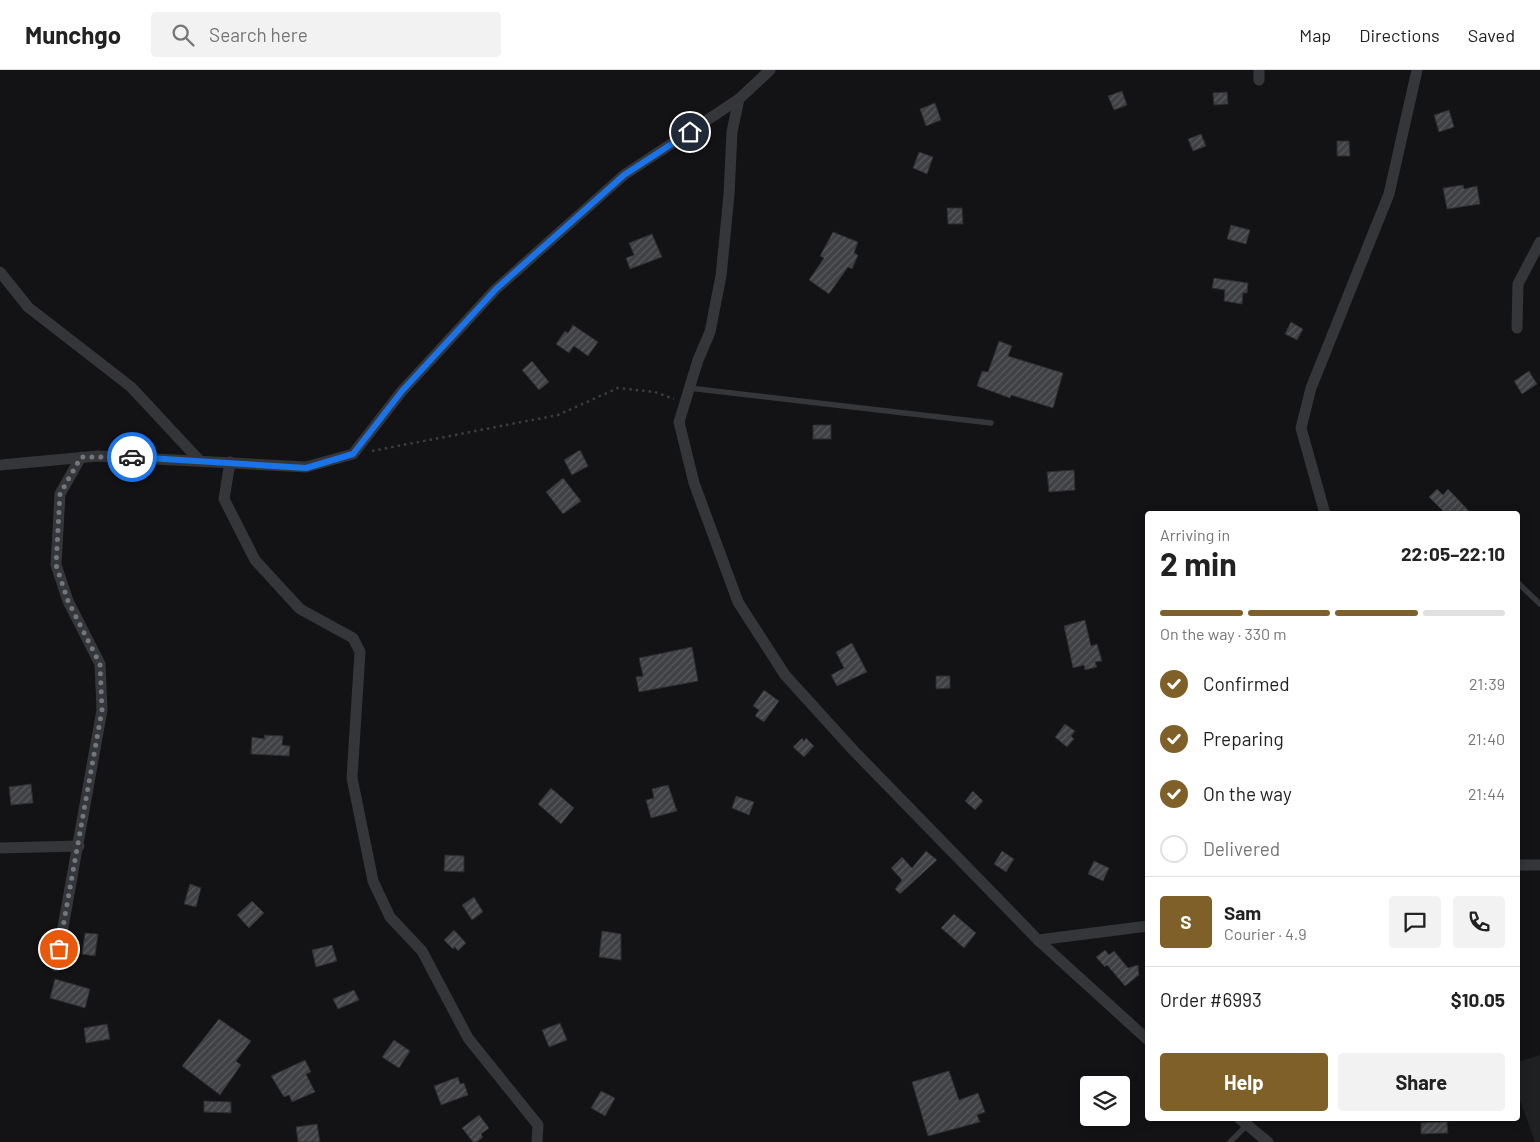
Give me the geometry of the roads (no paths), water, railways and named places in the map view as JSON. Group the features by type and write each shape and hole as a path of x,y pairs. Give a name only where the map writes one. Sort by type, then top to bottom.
{"street":[{"path":"0,465 81,457 198,460 306,468 353,454 402,391 496,289 624,175 739,99 770,70"},
{"path":"1324,511 1301,428 1311,388 1389,194 1417,70"},
{"path":"739,99 732,132 729,195 721,276 710,332 689,388 679,422 694,483 738,602 785,675 854,751 1038,940 1145,1037"},
{"path":"1517,328 1518,284 1540,242"},
{"path":"0,272 28,307 132,387 198,460"},
{"path":"56,966 102,710 100,664 68,601 56,565 60,494 81,457"},
{"path":"230,462 224,499 255,560 300,608 354,638 360,652 352,778 374,882 390,917 422,951 468,1038 538,1125 537,1142"},
{"path":"0,848 79,846"},
{"path":"1520,865 1540,865"},
{"path":"1038,940 1145,926"},
{"path":"1244,1122 1268,1142"}],"lane":[{"path":"689,388 992,423"},
{"path":"1520,585 1540,604"},
{"path":"1230,1142 1244,1122"}]}
